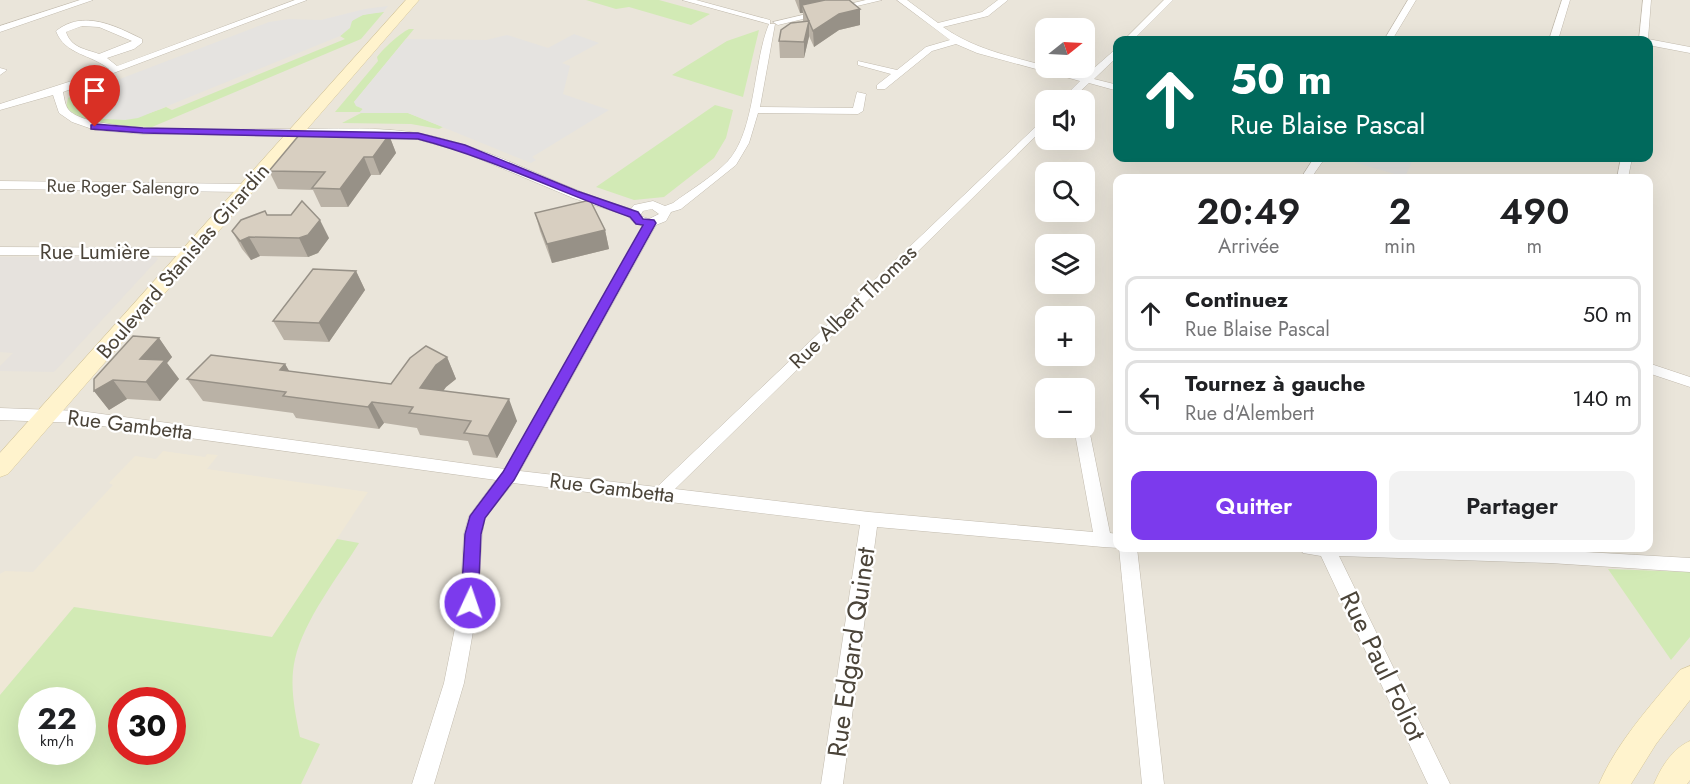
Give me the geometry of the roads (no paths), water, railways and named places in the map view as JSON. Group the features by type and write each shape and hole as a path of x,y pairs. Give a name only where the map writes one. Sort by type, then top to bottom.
{"main road":[{"name":"Boulevard Stanislas Girardin","path":"0,468 413,0"},
{"path":"1614,784 1646,734 1690,679"},
{"path":"1669,784 1690,755"}],"street":[{"path":"0,29 89,0"},
{"path":"0,107 117,70 303,0"},
{"path":"686,0 772,23 878,0"},
{"path":"901,0 957,41 980,51 1113,87"},
{"path":"935,26 985,14 1004,0"},
{"path":"1132,36 1169,0"},
{"path":"1390,36 1412,0"},
{"path":"1554,36 1566,0"},
{"path":"1643,36 1647,0"},
{"path":"100,57 139,41 99,22 77,24 62,31 64,41 70,46 83,53 100,57 117,70"},
{"path":"664,210 677,206 732,163 744,143 754,110 772,23"},
{"path":"881,87 929,49 957,41"},
{"path":"1653,43 1690,50"},
{"path":"1077,90 1113,55"},
{"path":"861,63 897,73"},
{"path":"57,90 63,111 76,120 95,127 143,130 410,134 462,147 574,193 634,214 640,222 650,223 663,218 664,210"},
{"path":"754,110 858,111 861,94"},
{"name":"Rue Albert Thomas","path":"660,494 1035,131"},
{"name":"Rue Roger Salengro","path":"0,185 247,188"},
{"path":"634,214 638,208 648,205 658,206 664,210"},
{"path":"423,784 454,683 470,603 473,534 477,516 508,476 650,223"},
{"name":"Rue Lumière","path":"0,251 191,252"},
{"path":"1653,370 1690,382"},
{"name":"Rue Gambetta","path":"0,414 80,417 508,476 869,519 1110,540"},
{"path":"1084,438 1110,540"},
{"name":"Rue Edgard Quinet","path":"832,784 869,519"},
{"path":"1128,552 1153,784"},
{"name":"Rue Paul Foliot","path":"1329,552 1439,784"},
{"path":"1568,552 1690,565"}]}
